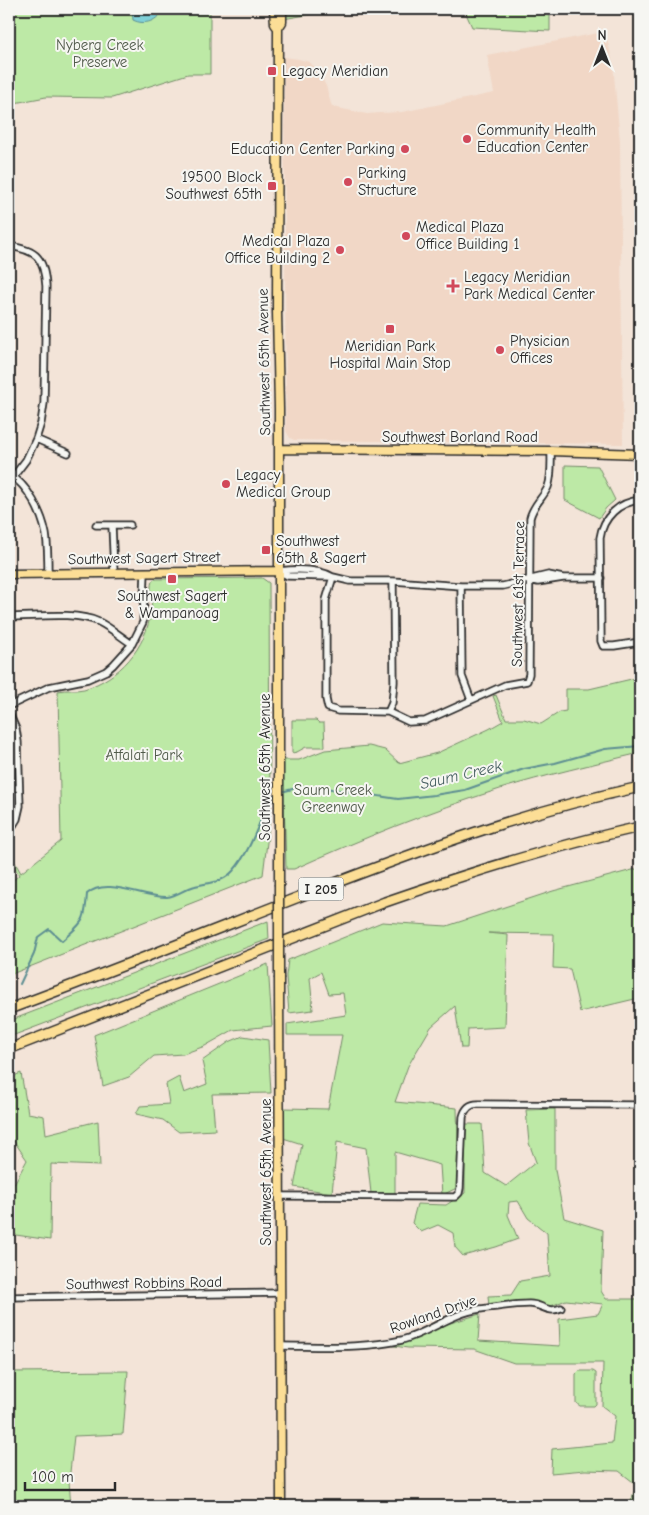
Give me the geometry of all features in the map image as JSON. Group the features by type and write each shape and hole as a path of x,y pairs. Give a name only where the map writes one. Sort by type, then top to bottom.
{"highway":[{"name":"I 205","path":"9,1009 423,850 523,817 640,787"},
{"name":"I 205","path":"75,1024 442,882 555,847 640,827"},
{"path":"9,1048 75,1024"},
{"path":"9,1055 75,1024"}],"main road":[{"name":"Southwest 65th Avenue","path":"274,9 274,24 278,28"},
{"name":"Southwest 65th Avenue","path":"281,1506 279,449 277,311 278,28 282,22 282,9"},
{"name":"Southwest Borland Road","path":"279,449 551,451 640,454"},
{"name":"Southwest Sagert Street","path":"9,574 279,571"}],"street":[{"path":"9,246 24,248 34,254 41,260 45,274 44,403 36,439 26,460 11,476 32,500 42,521 47,543 48,573"},
{"path":"36,439 68,453"},
{"name":"Southwest 61st Terrace","path":"471,700 504,685 527,682 529,674 530,518 534,506 548,488 551,474 551,451"},
{"path":"640,500 632,501 619,507 603,525 600,538 601,641 603,646 640,642"},
{"path":"96,526 130,525"},
{"path":"112,526 114,572"},
{"name":"Southwest Sagert Street","path":"279,571 288,576 333,577 350,581 394,581 461,586 503,586 529,580 538,582 562,578 600,578"},
{"path":"9,706 49,687 98,676 113,665 132,644 143,622 145,572"},
{"path":"333,577 326,600 326,699 328,708 338,711 388,712 409,722 425,721 471,700 462,676 461,586"},
{"path":"388,712 393,697 394,682 394,581"},
{"path":"9,617 69,616 86,618 100,623 132,644"},
{"path":"9,713 16,729 20,788 20,806 17,820 9,832"},
{"path":"9,788 20,788"},
{"path":"280,1196 454,1197 460,1192 463,1117 465,1110 470,1105 640,1105"},
{"name":"Southwest Robbins Road","path":"9,1297 280,1293"},
{"name":"Rowland Drive","path":"280,1346 352,1346 403,1340 472,1310 528,1304 554,1311 561,1308"}],"shaded area":[{"name":"Legacy Meridian Park Medical Center","path":"598,33 607,38 613,64 620,141 623,444 294,440 290,438 286,431 284,57 309,62 317,69 326,86 333,107 367,114 402,112 494,93 487,55"}],"green space":[{"name":"Nyberg Creek Preserve","path":"9,9 210,9 210,74 188,74 112,98 46,97 9,104"},
{"path":"283,9 341,9 283,19"},
{"path":"464,9 550,9 550,31 472,27"},
{"path":"565,465 598,466 615,500 599,518 565,500"},
{"name":"Atfalati Park","path":"262,578 269,583 270,818 263,875 9,975 9,884 19,875 9,858 9,852 21,873 61,841 58,691 84,689 97,684 120,669 129,660 137,649 148,625 151,607 151,584 155,579"},
{"name":"Saum Creek Greenway","path":"640,677 640,753 500,789 396,826 294,869 286,869 283,760 299,760 325,750 369,746 385,750 399,763 437,753 503,721 493,696 496,695 506,719 524,719 541,724 560,712 566,711 566,689 589,689"},
{"path":"292,720 316,720 319,723 324,723 325,747 306,747 292,753"},
{"path":"640,868 640,1004 639,998 580,1012 570,969 553,968 554,934 488,933 508,935 505,1027 468,1029 467,1048 461,1048 455,1006 431,1027 408,1066 395,1102 457,1108 459,1187 442,1195 440,1165 395,1152 395,1193 371,1193 366,1148 337,1142 332,1193 294,1187 302,1144 283,1138 284,1108 328,1109 342,1035 287,1035 287,1024 346,1015 343,993 329,994 321,972 310,978 313,1010 289,1013 286,976 288,960 382,922 447,926 553,891"},
{"path":"268,921 269,939 9,1037 9,1021"},
{"path":"268,964 272,1026 233,1030 205,1046 183,1054 154,1056 129,1077 103,1086 94,1035"},
{"path":"243,1036 268,1040 271,1093 212,1094 215,1130 179,1132 163,1120 136,1114 140,1106 169,1104 166,1084 179,1077 184,1093 207,1084 202,1061 229,1042"},
{"path":"21,1073 28,1113 44,1116 46,1134 98,1121 100,1166 51,1164 50,1240 9,1234 9,1186 14,1184 27,1160 9,1134 9,1078"},
{"path":"555,1109 555,1170 564,1218 603,1230 601,1291 606,1299 637,1299 640,1269 640,1506 629,1505 637,1485 619,1471 585,1470 551,1473 552,1449 612,1443 615,1416 602,1406 603,1363 514,1363 474,1349 408,1348 387,1345 418,1337 447,1324 480,1314 478,1341 560,1346 559,1319 598,1314 603,1304 566,1300 551,1306 531,1302 489,1306 488,1296 511,1295 520,1281 550,1276 547,1233 528,1218 518,1201 509,1202 508,1215 518,1239 463,1256 455,1247 453,1233 438,1225 421,1232 412,1223 417,1204 446,1205 465,1193 465,1124 482,1124 485,1173 506,1186 536,1162 529,1143 526,1110"},
{"path":"128,1371 123,1434 74,1436 69,1481 71,1506 9,1506 9,1372"},
{"path":"579,1371 593,1371 596,1373 596,1404 594,1406 580,1406 576,1403 576,1374"}],"water":[{"path":"132,9 163,9 158,17 151,21 138,22 133,20"}],"waterway":[{"name":"Saum Creek","path":"285,791 300,787 325,788 398,799 434,795 465,790 524,769 555,763 605,749 640,746"},
{"name":"Saum Creek","path":"20,984 34,954 38,937 49,929 62,941 82,921 87,894 95,889 115,887 167,897 192,887 220,880 229,875 244,855 254,837 269,800 274,795"}],"place":[{"name":"Legacy Meridian","path":"272,71"},
{"name":"Community Health Education Center","path":"467,139"},
{"name":"Education Center Parking","path":"405,149"},
{"name":"Parking Structure","path":"348,182"},
{"name":"19500 Block Southwest 65th","path":"272,186"},
{"name":"Medical Plaza Office Building 1","path":"406,236"},
{"name":"Medical Plaza Office Building 2","path":"340,250"},
{"name":"Legacy Meridian Park Medical Center","path":"453,286"},
{"name":"Meridian Park Hospital Main Stop","path":"390,329"},
{"name":"Physician Offices","path":"500,350"},
{"name":"Legacy Medical Group","path":"226,484"},
{"name":"Southwest 65th & Sagert","path":"266,550"},
{"name":"Southwest Sagert & Wampanoag","path":"172,579"}]}
